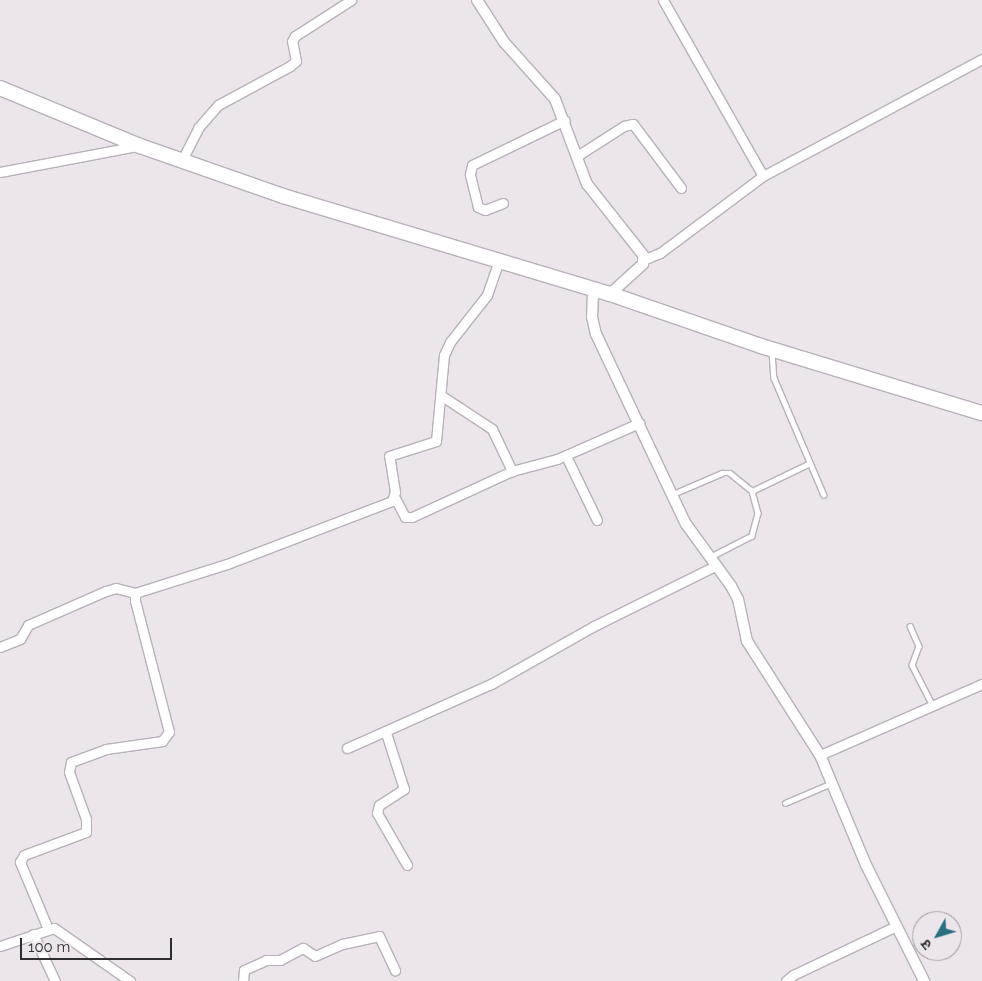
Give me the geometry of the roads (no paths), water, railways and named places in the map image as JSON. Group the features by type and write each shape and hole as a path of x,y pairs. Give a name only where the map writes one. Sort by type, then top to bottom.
{"main road":[{"path":"0,88 140,146 283,196 594,291 610,294 773,349 982,413"}],"street":[{"path":"182,160 198,128 218,105 290,66 296,61 292,41 295,36 351,0"},
{"path":"477,0 504,42 554,99 565,120 576,156 588,184 645,260"},
{"path":"663,0 763,176"},
{"path":"610,294 645,260 660,253 763,176 982,59"},
{"path":"503,203 485,210 478,207 470,174 472,165 565,120"},
{"path":"576,156 624,126 634,124 681,188"},
{"path":"0,172 140,146"},
{"path":"498,261 487,295 447,348 442,367 442,396 436,440 428,446 396,451 389,456 395,498 405,517 412,518 512,471 566,456 639,423"},
{"path":"594,291 592,317 596,334 693,536 738,599 747,642 820,755 866,865 924,981"},
{"path":"442,396 492,429 512,471"},
{"path":"566,456 597,520"},
{"path":"0,647 20,639 28,625 116,588 135,593 227,564 387,504 395,498"},
{"path":"348,748 491,684 712,562"},
{"path":"48,929 20,862 24,854 86,832 86,819 69,772 71,762 99,751 162,741 169,732 135,601 135,593"},
{"path":"820,755 932,704 982,684"},
{"path":"386,732 404,789 379,805 377,813 407,865"},
{"path":"786,981 793,975 896,926"},
{"path":"0,946 48,929 59,931 130,981"},
{"path":"34,934 55,981"},
{"path":"244,981 244,970 266,960 280,960 303,948 315,956 342,944 379,936 395,970"}],"lane":[{"path":"773,349 774,378 824,495"},
{"path":"752,491 810,463"},
{"path":"673,494 722,473 730,473 752,491 758,513 752,536 712,562"},
{"path":"910,626 919,646 912,665 932,704"},
{"path":"785,803 833,783"}]}
